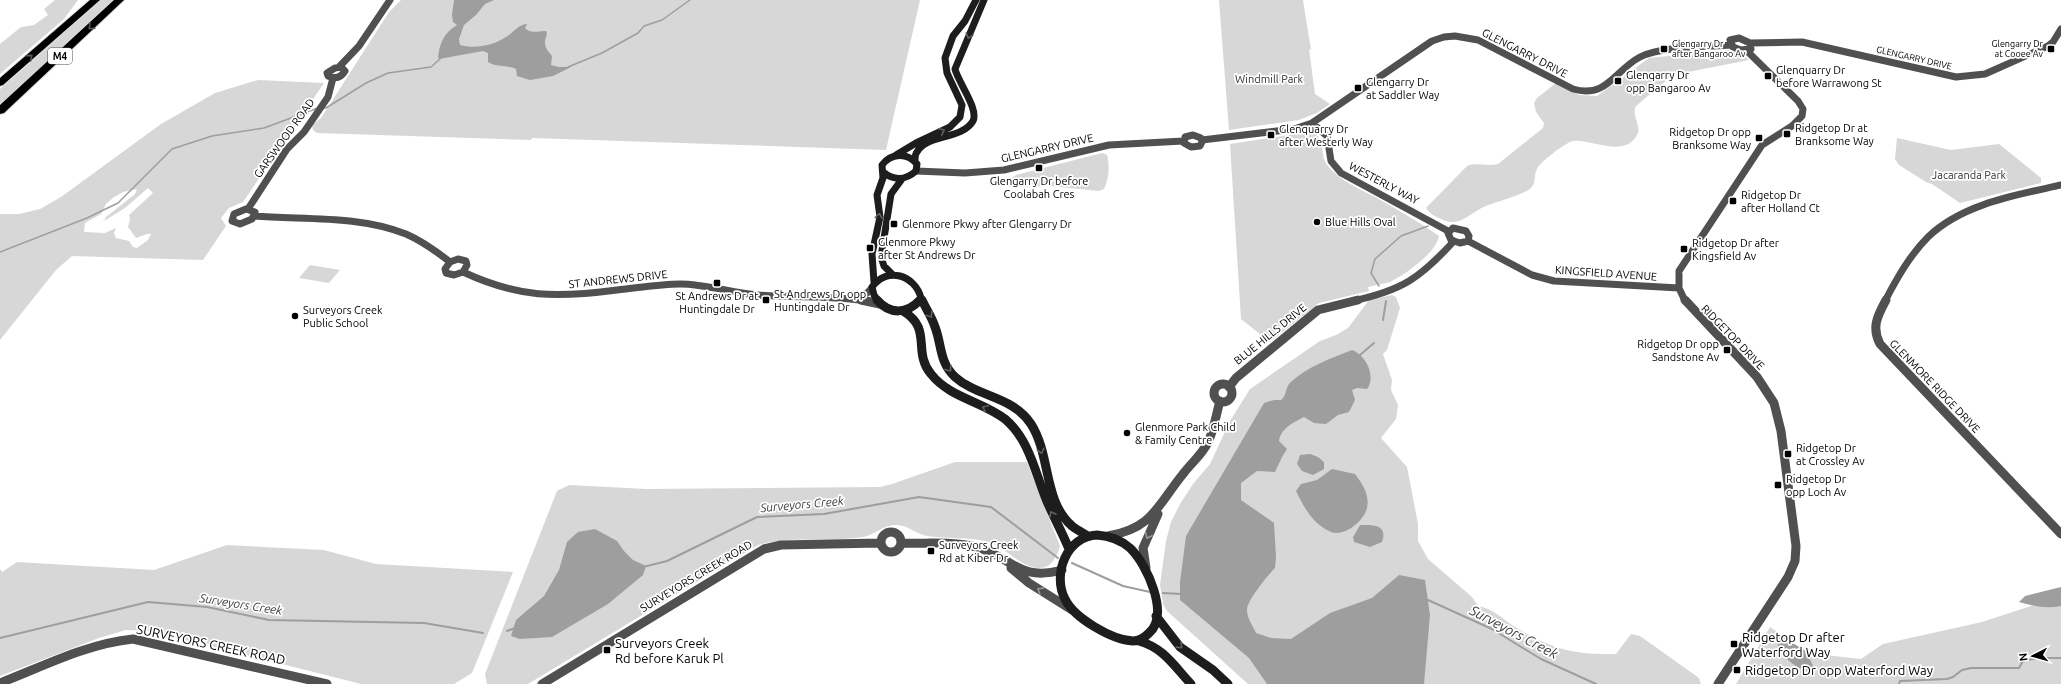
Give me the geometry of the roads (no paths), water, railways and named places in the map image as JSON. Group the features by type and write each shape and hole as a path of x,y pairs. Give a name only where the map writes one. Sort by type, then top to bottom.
{"highway":[{"name":"M4","path":"0,83 95,0"},
{"name":"M4","path":"0,111 119,0"}],"main road":[{"path":"976,0 970,13 953,36 945,61 947,73 962,105 960,117 950,127 916,143 884,162 877,195 880,214 872,254 873,296 880,304 891,310 903,311 919,323 921,331 921,354 926,368 932,377 953,393 999,415 1012,425 1021,436 1045,499 1069,549"},
{"path":"883,172 892,178 902,179 910,176 916,171 915,153 920,147 962,131 970,125 974,118 974,107 956,75 955,69 984,0"},
{"path":"970,13 978,14"},
{"path":"896,155 905,155 915,161"},
{"path":"892,274 884,266 881,257 887,228 891,194 902,179"},
{"path":"873,285 880,277 892,274 903,277 916,284 920,290 920,298 937,329 940,354 950,371 970,387 1013,405 1028,420 1038,438 1052,492 1060,511 1072,527 1088,536"},
{"path":"903,311 913,307 920,298"},
{"path":"1139,641 1150,632 1156,616 1154,591 1146,568 1130,547 1108,536 1088,536 1074,543 1069,549 1062,570 1062,594 1073,611 1118,638 1154,645 1163,651 1191,684"},
{"path":"1156,616 1168,634 1180,647 1213,670 1228,684"}],"street":[{"name":"GARSWOOD ROAD","path":"248,209 284,153 304,132 328,97 332,89 333,78 328,76 327,73 339,67 359,46 390,0"},
{"name":"GLENGARRY DRIVE","path":"1202,140 1294,129 1312,123 1432,41 1443,37 1464,37 1482,42 1573,90 1587,93 1599,90 1645,55 1731,45 1730,40 1736,38 1749,47 1802,42 1938,74 1965,77 1985,74 2048,46 2053,42 2061,29"},
{"path":"1679,288 1679,271 1760,148 1769,139 1800,121 1804,116 1804,110 1800,103 1749,47 1738,50 1731,45"},
{"name":"WESTERLY WAY","path":"1312,123 1327,136 1331,161 1341,173 1448,231"},
{"path":"1193,135 1198,136 1202,140 1202,144 1194,147 1188,146 1183,141 1187,136 1193,135"},
{"name":"GLENGARRY DRIVE","path":"916,171 960,173 999,170 1025,166 1103,146 1136,142 1183,141"},
{"name":"GLENMORE RIDGE DRIVE","path":"2061,185 1966,212 1940,227 1923,242 1898,277 1874,326 1876,338 1886,350 2061,534"},
{"path":"254,216 255,212 248,209 234,214 232,221 237,224 244,223 254,216 350,221 374,224 410,236 450,262"},
{"path":"1453,228 1463,229 1468,233 1468,241 1460,243 1454,242 1449,238 1448,231 1453,228"},
{"name":"KINGSFIELD AVENUE","path":"1468,241 1532,274 1554,281 1679,288"},
{"name":"BLUE HILLS DRIVE","path":"1229,387 1236,378 1318,310 1328,306 1389,291 1406,284 1425,272 1454,242"},
{"path":"458,259 466,261 467,265 463,272 454,275 446,273 446,266 450,262 458,259"},
{"name":"ST ANDREWS DRIVE","path":"463,272 498,287 546,295 589,295 634,286 670,284 699,286 759,295 851,298 880,304"},
{"name":"ST ANDREWS DRIVE","path":"851,298 863,295 873,285"},
{"name":"RIDGETOP DRIVE","path":"1679,288 1691,309 1756,377 1774,403 1781,431 1796,546 1795,561 1788,577 1718,684"},
{"path":"1219,385 1229,387 1234,394 1232,398 1227,401 1220,401 1214,396 1213,390 1219,385"},
{"path":"1146,568 1143,554 1145,542 1162,506 1180,477 1207,444 1220,401"},
{"path":"1108,536 1124,534 1141,526 1162,506"},
{"path":"892,533 901,537 902,543 897,550 890,552 882,548 880,543 885,534 892,533"},
{"name":"SURVEYORS CREEK ROAD","path":"542,684 764,549 781,545 880,543"},
{"path":"902,543 968,546 981,549 1021,570 1035,575 1049,575 1062,570"},
{"path":"995,555 1029,583 1073,611"},
{"name":"SURVEYORS CREEK ROAD","path":"0,683 90,647 120,640 133,639 327,684"}],"waterway":[{"path":"568,67 602,53 638,33 644,26 662,20 690,0"},
{"path":"322,108 326,108 366,83 388,73 431,67 441,58"},
{"path":"0,252 87,218 118,203 172,149 212,136 264,128 318,108"},
{"path":"1379,286 1371,273 1375,259 1401,236 1428,226"},
{"path":"1383,320 1386,301"},
{"path":"1360,355 1374,343"},
{"name":"Surveyors Creek","path":"643,567 667,561 757,517 824,514 919,497 991,507 1058,558"},
{"name":"Surveyors Creek","path":"1072,563 1123,586 1150,592"},
{"name":"Surveyors Creek","path":"1163,593 1181,594"},
{"name":"Surveyors Creek","path":"1425,601 1428,600 1492,629 1541,659 1596,684"},
{"name":"Surveyors Creek","path":"0,638 148,602 207,607 269,620 424,623 483,633"},
{"name":"Surveyors Creek","path":"507,631 515,628"},
{"name":"Surveyors Creek","path":"1899,684 1900,681 1947,679 1953,677 1962,670 1971,668 2019,668 2023,661 2038,658 2061,658"}],"place":[{"name":"Glengarry Dr after Bangaroo Av","path":"1664,49"},
{"name":"Glengarry Dr at Cooee Av","path":"2051,49"},
{"name":"Glenquarry Dr before Warrawong St","path":"1768,76"},
{"name":"Glenqarry Dr opp Bangaroo Av","path":"1618,81"},
{"name":"Glengarry Dr at Saddler Way","path":"1358,88"},
{"name":"Ridgetop Dr at Branksome Way","path":"1787,134"},
{"name":"Glenquarry Dr after Westerly Way","path":"1271,135"},
{"name":"Ridgetop Dr opp Branksome Way","path":"1759,138"},
{"name":"Glengarry Dr before Coolabah Cres","path":"1039,168"},
{"name":"Ridgetop Dr after Holland Ct","path":"1733,201"},
{"name":"Blue Hills Oval","path":"1317,222"},
{"name":"Glenmore Pkwy after Glengarry Dr","path":"894,224"},
{"name":"Glenmore Pkwy after St Andrews Dr","path":"870,248"},
{"name":"Ridgetop Dr after Kingsfield Av","path":"1684,249"},
{"name":"St Andrews Dr at Huntingdale Dr","path":"717,283"},
{"name":"St Andrews Dr opp Huntingdale Dr","path":"766,300"},
{"name":"Surveyors Creek Public School","path":"295,316"},
{"name":"Ridgetop Dr opp Sandstone Av","path":"1727,350"},
{"name":"Glenmore Park Child & Family Centre","path":"1127,433"},
{"name":"Ridgetop Dr at Crossley Av","path":"1788,454"},
{"name":"Ridgetop Dr opp Loch Av","path":"1778,485"},
{"name":"Surveyors Creek Rd at Kiber Dr","path":"931,551"},
{"name":"Ridgetop Dr after Waterford Way","path":"1734,644"},
{"name":"Surveyors Creek Rd before Karuk Pl","path":"607,650"},
{"name":"Ridgetop Dr opp Waterford Way","path":"1737,670"}],"park label":[{"name":"Windmill Park","path":"1269,79"},
{"name":"Jacaranda Park","path":"1969,175"}]}
